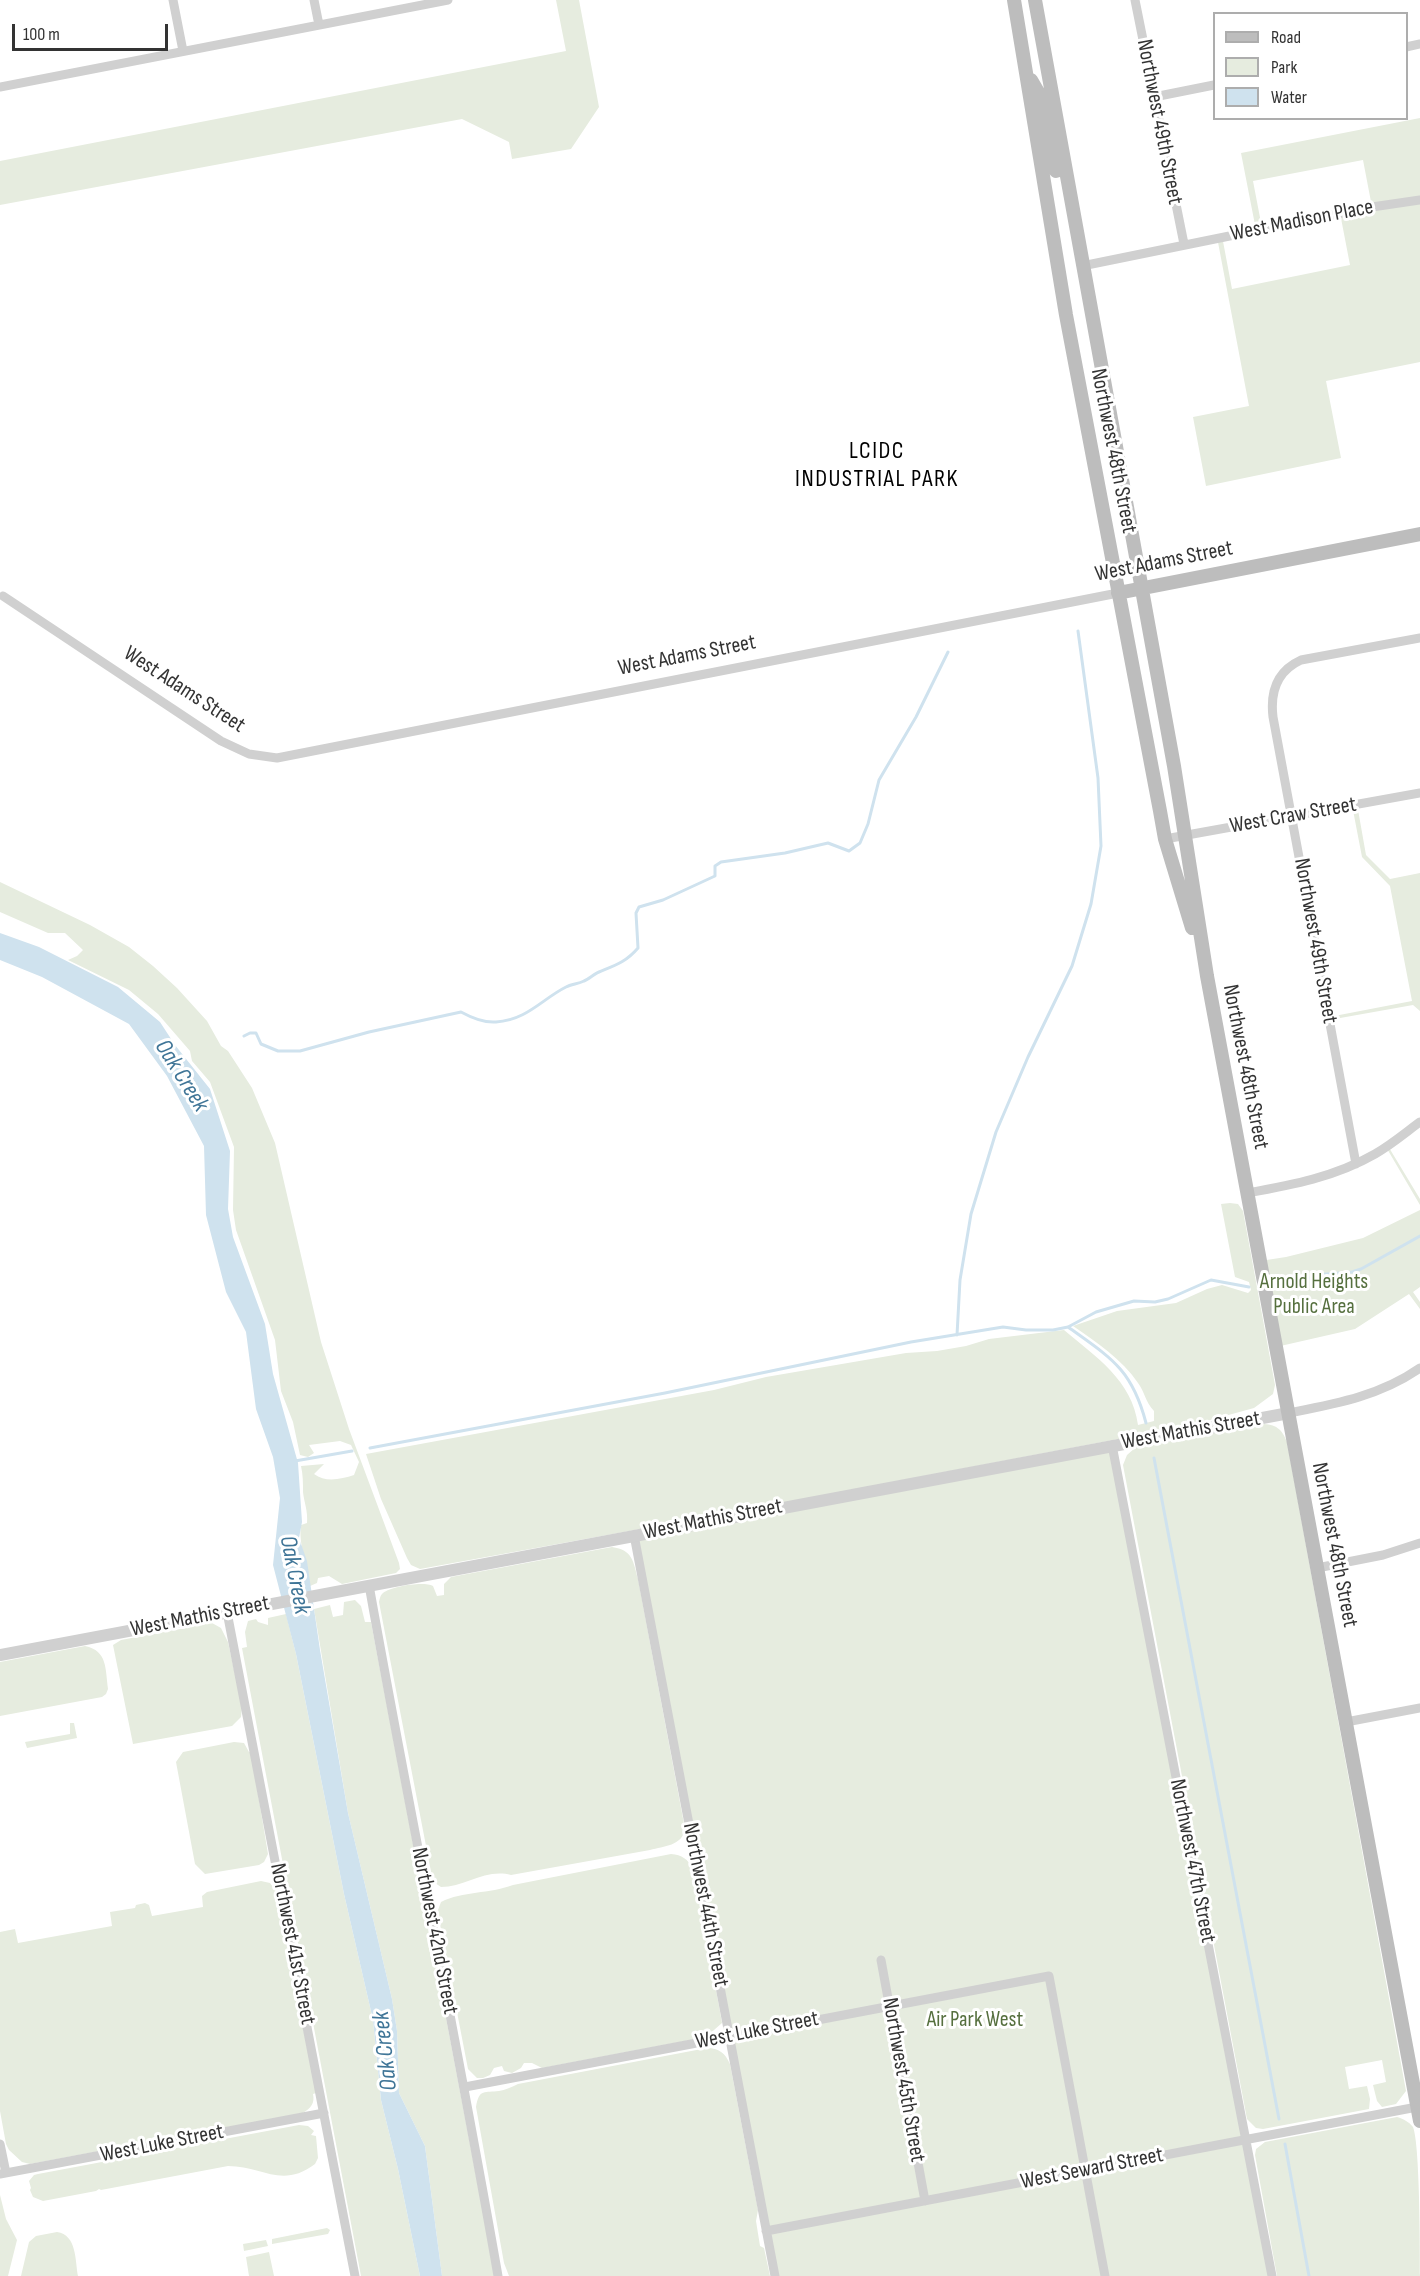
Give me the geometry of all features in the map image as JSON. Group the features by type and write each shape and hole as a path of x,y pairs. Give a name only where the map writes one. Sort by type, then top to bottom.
{"main road":[{"name":"Northwest 48th Street","path":"1014,0 1058,273 1165,839 1207,976"},
{"name":"Northwest 48th Street","path":"1035,0 1185,836 1207,976 1419,2114"},
{"path":"1027,74 1042,99 1073,260 1074,263 1082,266"},
{"name":"West Adams Street","path":"1118,593 1420,534"}],"street":[{"path":"173,0 183,51"},
{"path":"314,0 319,25"},
{"path":"0,87 448,0"},
{"name":"Northwest 49th Street","path":"1135,0 1184,244"},
{"path":"1154,97 1213,85"},
{"name":"West Madison Place","path":"1082,266 1372,207 1420,200"},
{"name":"West Adams Street","path":"3,596 221,741 249,754 277,758 1118,593"},
{"name":"Northwest 49th Street","path":"1356,1164 1273,717 1274,690 1281,676 1292,665 1311,657 1420,638"},
{"name":"West Craw Street","path":"1165,839 1420,793"},
{"path":"1247,1193 1307,1181 1356,1164 1388,1146 1420,1122"},
{"name":"West Mathis Street","path":"0,1655 1288,1413 1362,1398 1390,1386 1420,1368"},
{"name":"Northwest 47th Street","path":"1112,1445 1272,2276"},
{"name":"Northwest 44th Street","path":"634,1535 775,2276"},
{"path":"1317,1568 1383,1555 1420,1543"},
{"name":"Northwest 42nd Street","path":"369,1585 426,1897 465,2086 498,2276"},
{"name":"Northwest 41st Street","path":"227,1612 355,2276"},
{"path":"1346,1722 1420,1708"},
{"name":"Northwest 45th Street","path":"881,1960 925,2201"},
{"name":"West Luke Street","path":"465,2086 1049,1976 1085,2170"},
{"name":"West Luke Street","path":"3,2174 324,2113"},
{"name":"West Seward Street","path":"766,2231 1246,2139 1419,2114"},
{"path":"0,2144 3,2174"},
{"path":"1085,2170 1105,2276"}],"green space":[{"path":"556,0 579,0 599,107 571,149 512,159 509,142 462,119 0,205 0,161 566,51"},
{"path":"1420,118 1420,362 1326,381 1341,458 1206,486 1193,417 1249,406 1217,237 1222,236 1232,289 1350,265 1340,213 1372,207 1363,160 1253,181 1262,228 1256,230 1241,153"},
{"path":"1357,804 1366,855 1390,879 1420,873 1420,1011 1413,1005 1329,1020 1329,1017 1412,1001 1390,886 1362,857 1352,805"},
{"path":"0,882 90,925 129,947 153,966 207,1021 221,1046 228,1051 252,1088 275,1143 321,1342 349,1429 399,1563 400,1569 396,1573 342,1584 329,1576 318,1578 317,1583 310,1586 300,1532 301,1525 307,1523 301,1466 324,1464 314,1474 323,1479 334,1479 354,1475 359,1462 351,1445 340,1441 309,1445 314,1453 308,1457 300,1455 293,1422 281,1391 275,1340 236,1230 233,1210 234,1147 210,1082 192,1061 190,1051 158,1014 129,990 68,960 83,950 65,933 48,933 0,912"},
{"path":"1388,1146 1420,1199 1420,1205 1386,1147"},
{"path":"1221,1204 1238,1204 1243,1211 1275,1385 1273,1394 1254,1408 1192,1425 420,1569 411,1565 407,1558 381,1499 366,1454 714,1390 766,1377 906,1353 937,1351 989,1339 1064,1330 1100,1360 1120,1382 1134,1409 1138,1425 1154,1421 1154,1411 1132,1374 1108,1352 1073,1326 1117,1311 1176,1303 1222,1285 1248,1293 1251,1290 1249,1282 1235,1277"},
{"name":"Arnold Heights Public Area","path":"1420,1210 1420,1287 1413,1292 1420,1302 1420,1309 1409,1294 1355,1329 1276,1347 1260,1261 1363,1238"},
{"path":"1261,1424 1278,1428 1287,1442 1406,2091 1396,2104 1382,2107 1377,2101 1373,2085 1386,2082 1382,2060 1345,2067 1349,2089 1367,2086 1370,2099 1369,2109 1263,2129 1256,2128 1247,2119 1123,1465 1127,1455 1135,1448"},
{"name":"Air Park West","path":"1112,1445 1272,2276 775,2276 634,1535"},
{"path":"612,1547 619,1548 631,1557 638,1579 685,1829 683,1835 672,1844 650,1850 511,1875 493,1874 441,1887 432,1877 379,1602 381,1596 393,1588 423,1584 433,1586 437,1596 444,1595 444,1584 451,1577"},
{"path":"355,1600 361,1606 365,1622 371,1622 495,2276 442,2276 425,2146 399,2093 397,2031 392,1999 348,1813 314,1609 330,1605 333,1617 343,1615 344,1602"},
{"path":"286,1614 344,1894 373,2020 381,2100 420,2276 361,2276 242,1648 247,1647 245,1632 248,1621 256,1619 268,1625 268,1618"},
{"path":"212,1623 221,1628 228,1642 242,1707 241,1717 232,1726 133,1744 113,1645 121,1640"},
{"path":"85,1646 92,1648 102,1657 108,1689 106,1694 102,1697 0,1716 0,1662"},
{"path":"70,1723 74,1723 77,1738 27,1748 25,1742 70,1734"},
{"path":"234,1742 244,1743 251,1752 268,1854 264,1862 259,1865 205,1874 195,1864 176,1762 183,1752"},
{"path":"671,1854 684,1858 693,1869 722,2023 706,2037 542,2068 532,2063 524,2063 521,2068 512,2073 504,2071 502,2066 494,2068 490,2075 477,2078 468,2069 439,1919 438,1910 441,1902 458,1896"},
{"path":"261,1881 270,1883 276,1891 316,2093 313,2094 313,2103 310,2107 303,2113 30,2164 22,2162 6,2144 0,2111 0,1932 15,1929 18,1943 112,1926 110,1912 135,1908 136,1905 145,1903 149,1905 152,1916 203,1907 202,1896 207,1892"},
{"path":"707,2048 721,2052 730,2064 758,2210 756,2221 760,2246 764,2248 770,2276 509,2276 504,2263 476,2107 481,2094 504,2090 518,2084"},
{"path":"1397,2117 1413,2127 1415,2137 1419,2198 1420,2276 1277,2276 1255,2155 1256,2149 1265,2142"},
{"path":"299,2125 308,2126 314,2131 311,2135 316,2136 318,2158 315,2164 292,2175 282,2176 228,2166 43,2201 33,2197 30,2190 29,2181 38,2174"},
{"path":"0,2195 6,2219 17,2240 8,2276 0,2276"},
{"path":"327,2228 330,2230 328,2234 272,2244 272,2239"},
{"path":"57,2232 64,2234 72,2243 78,2276 21,2276 29,2242 36,2236"},
{"path":"266,2240 268,2246 244,2251 243,2244"},
{"path":"269,2252 274,2276 249,2276 246,2257"}],"water":[{"name":"Oak Creek","path":"0,933 39,947 118,987 160,1022 210,1089 230,1151 228,1209 233,1237 265,1324 273,1374 298,1463 302,1522 299,1538 307,1561 348,1813 392,1999 397,2031 399,2093 425,2146 442,2276 420,2276 381,2100 373,2020 344,1894 296,1654 273,1565 280,1498 273,1457 256,1409 246,1332 226,1292 206,1215 204,1146 167,1076 129,1024 42,977 0,960"}],"waterway":[{"path":"957,1335 960,1280 971,1214 996,1132 1028,1057 1072,966 1091,904 1101,846 1098,778 1078,631"},
{"path":"244,1036 256,1033 261,1044 278,1051 300,1051 369,1032 461,1012 487,1022 517,1017 566,987 586,980 629,957 638,948 636,913 639,907 663,900 715,876 715,866 721,862 785,853 828,843 849,851 860,843 868,824 879,780 916,717 948,652"},
{"path":"1286,1283 1306,1280 1314,1275 1352,1272 1361,1269 1420,1236"},
{"path":"370,1448 665,1393 911,1342 1003,1327 1053,1330 1068,1327 1096,1312 1134,1301 1155,1302 1168,1299 1211,1280 1249,1287"},
{"path":"1068,1327 1108,1357 1127,1377 1146,1423"},
{"path":"295,1461 352,1451"},
{"path":"1154,1458 1279,2119"},
{"path":"1285,2144 1309,2276"}],"district":[{"name":"LCIDC INDUSTRIAL PARK","path":"877,466"}]}
